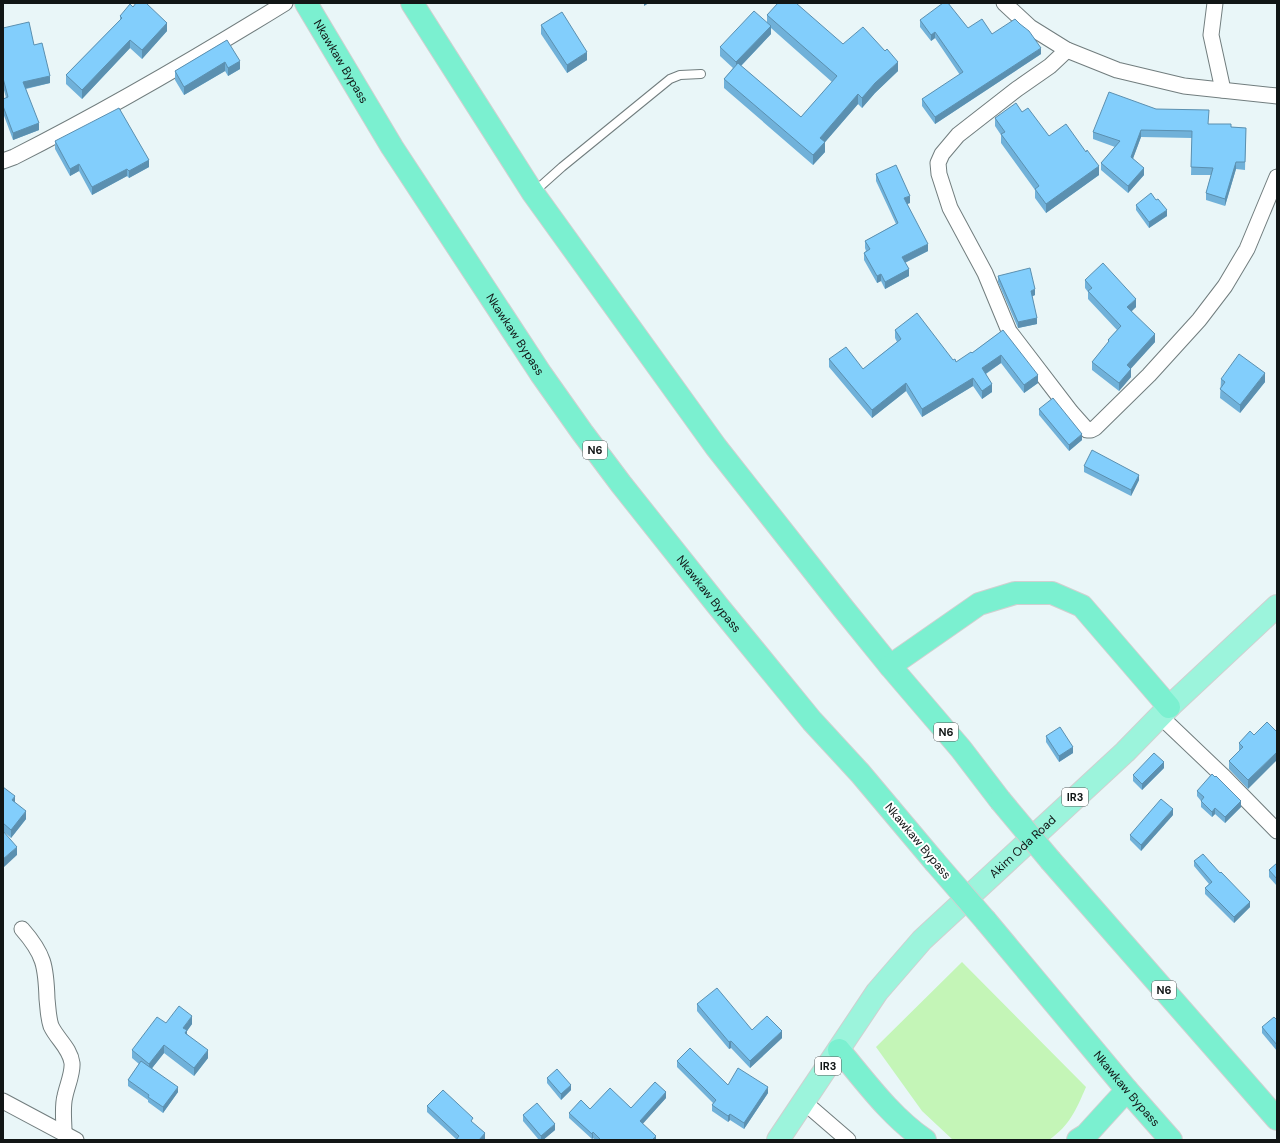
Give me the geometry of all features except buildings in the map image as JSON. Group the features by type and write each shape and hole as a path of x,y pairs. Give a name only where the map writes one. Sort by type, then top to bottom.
{"highway":[{"name":"Nkawkaw Bypass","path":"306,3 392,147 542,374 582,432 626,490 812,722 860,773 1127,1090 1171,1140"},
{"name":"N6","path":"412,3 533,193 716,447 890,666 961,749 1000,800 1051,861 1277,1119"},
{"path":"890,666 979,604 1015,593 1052,593 1082,606 1165,712"},
{"path":"839,1050 890,1109 914,1132 925,1140"},
{"path":"1078,1140 1086,1135 1127,1090"}],"main road":[{"name":"Akim Oda Road","path":"839,1050 877,992 922,940 1125,752 1277,606"},
{"name":"IR3","path":"778,1140 839,1050"}],"street":[{"path":"3,160 14,157 78,124 161,78 285,3"},
{"path":"1004,3 1030,27 1067,50 1117,70 1184,86 1277,96"},
{"path":"1215,3 1211,35 1223,90"},
{"path":"1067,50 1050,66 1016,89 958,135 942,154 938,163 939,174 950,208 985,272 1009,331 1071,412 1087,430 1095,428 1149,375 1199,320 1225,286 1247,249 1277,176"},
{"path":"1165,712 1224,777 1277,831"},
{"path":"22,929 34,942 41,956 45,968 48,1013 51,1025 70,1054 72,1064 64,1097 70,1136"},
{"path":"3,1101 70,1136"},
{"path":"804,1102 848,1140"}],"lane":[{"path":"533,193 562,167 670,79 680,75 700,74"}],"green space":[{"path":"962,962 1086,1087 1072,1116 1062,1129 1049,1140 953,1140 922,1111 876,1047"}]}
